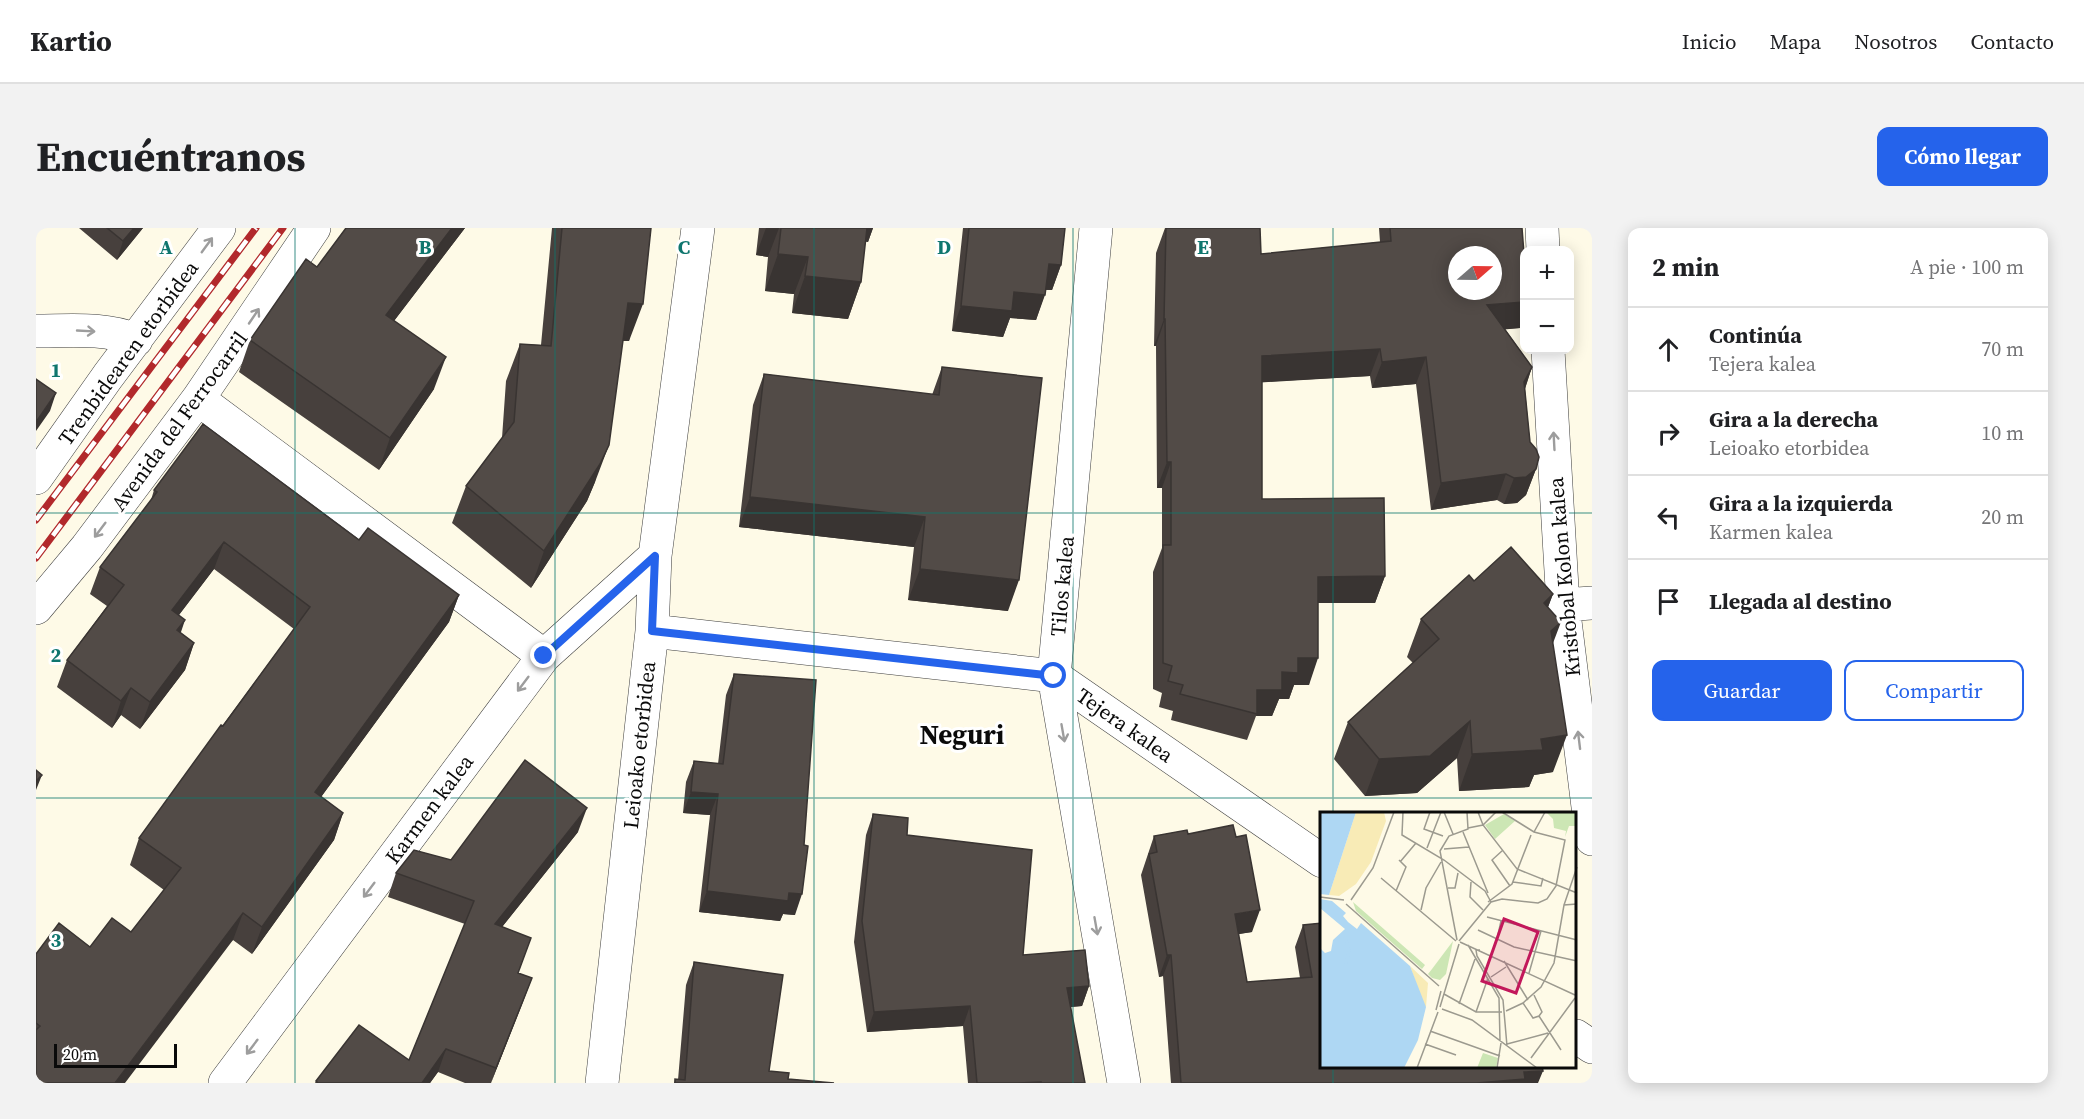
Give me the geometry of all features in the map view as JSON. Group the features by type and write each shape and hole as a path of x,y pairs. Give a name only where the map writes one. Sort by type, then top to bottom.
{"street":[{"name":"Trenbidearen etorbidea","path":"36,478 219,228"},
{"name":"Avenida del Ferrocarril","path":"36,608 87,546 198,399 314,228"},
{"name":"Leioako etorbidea","path":"602,1083 652,631 655,556 698,228"},
{"name":"Tilos kalea","path":"1096,228 1054,676 1124,1083"},
{"path":"1542,228 1543,246"},
{"path":"36,332 86,330 118,334 136,340"},
{"name":"Kristobal Kolon kalea","path":"1548,354 1577,604 1592,839"},
{"path":"198,399 544,656"},
{"name":"Karmen kalea","path":"225,1083 544,656 655,556"},
{"name":"Tejera kalea","path":"652,631 1054,676 1320,860"},
{"path":"1577,1037 1592,1047"}],"building":[{"path":"107,228 134,228 123,241"},
{"path":"346,228 452,228 386,315 446,357 390,438 250,340 306,259 317,267"},
{"path":"562,228 651,228 643,304 628,303 609,445 600,464 544,551 466,486 514,422 520,344 551,346"},
{"path":"781,228 867,228 861,282 805,276 808,257 778,254"},
{"path":"969,228 1065,228 1061,265 1049,264 1045,295 1014,292 1012,311 961,306"},
{"path":"1166,228 1260,228 1261,254 1391,241 1390,228 1522,228 1523,246 1520,246 1520,302 1487,305 1520,350 1520,354 1523,354 1532,367 1524,382 1530,442 1539,457 1536,469 1526,477 1514,478 1506,474 1441,483 1426,357 1382,362 1380,349 1262,356 1262,499 1384,498 1385,576 1318,577 1318,658 1298,658 1298,673 1282,672 1282,690 1257,690 1257,714 1180,694 1183,685 1168,681 1172,666 1163,663 1163,545 1171,545 1171,462 1167,462"},
{"path":"942,367 1042,378 1019,580 920,569 925,517 750,497 764,374 939,395"},
{"path":"36,379 56,393 36,422"},
{"path":"203,424 359,540 368,528 459,595 315,792 343,813 262,927 243,913 115,1083 36,1083 36,1030 40,1026 36,1023 36,954 59,923 90,947 112,918 131,932 181,868 139,838 310,607 224,542 172,610 185,620 177,630 194,643 150,702 131,688 121,701 67,660 124,585 100,567 157,492 154,490"},
{"path":"1511,547 1553,594 1544,603 1561,622 1551,631 1567,735 1541,739 1543,750 1472,754 1470,721 1430,756 1379,759 1348,722 1439,639 1421,619 1469,575 1474,581"},
{"path":"734,674 816,680 804,845 808,846 802,894 789,893 788,901 707,891 718,794 691,792 694,761 723,764"},
{"path":"525,760 587,808 495,924 531,938 518,973 532,978 496,1068 446,1049 422,1083 318,1083 316,1081 359,1025 409,1060 474,901 396,873 414,850 451,860"},
{"path":"36,770 42,775 36,781"},
{"path":"873,814 908,818 907,835 1032,850 1023,955 1085,950 1089,986 1067,988 1085,1083 977,1083 970,1006 874,1012 862,921"},
{"path":"1233,825 1236,837 1246,835 1260,910 1235,914 1247,982 1312,977 1303,925 1320,923 1320,1068 1542,1068 1543,1071 1524,1072 1525,1079 1477,1083 1181,1083 1171,955 1167,955 1149,854 1157,852 1154,836 1187,830 1188,834"},
{"path":"694,962 783,975 769,1071 789,1073 788,1079 834,1083 675,1083 675,1079 685,1080"}],"railway":[{"path":"36,520 256,228"},
{"path":"36,558 283,228"}],"district":[{"name":"Neguri","path":"962,734"}],"route":[{"path":"544,656 655,556 652,631 1054,676"}]}
